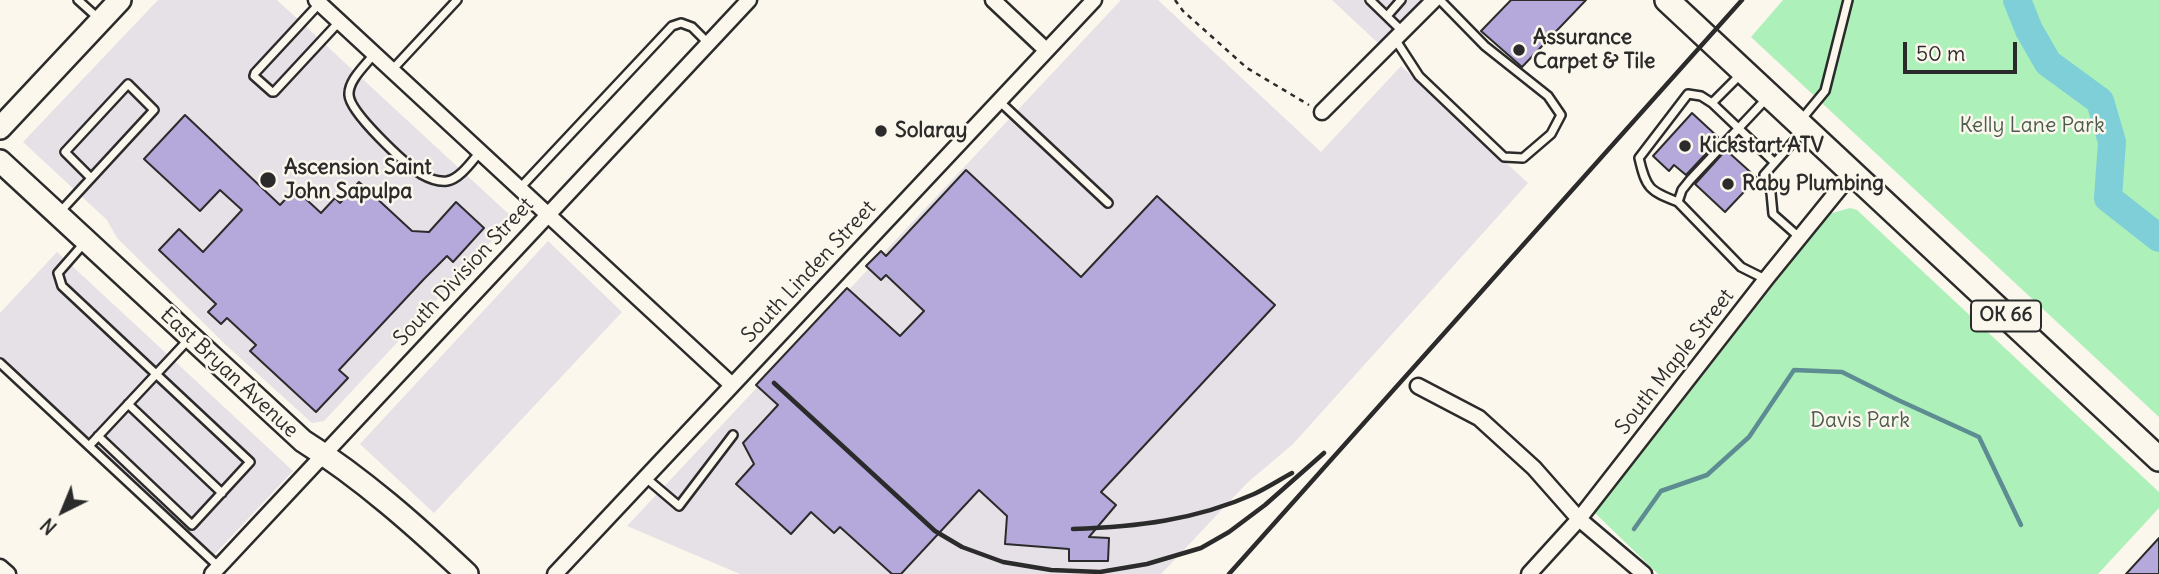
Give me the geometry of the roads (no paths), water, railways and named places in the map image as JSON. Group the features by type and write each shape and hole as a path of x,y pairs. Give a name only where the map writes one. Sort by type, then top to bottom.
{"main road":[{"name":"OK 66","path":"1667,0 2159,459"}],"street":[{"path":"0,128 120,0"},
{"name":"South Division Street","path":"215,570 748,0"},
{"path":"993,0 1046,50"},
{"name":"South Linden Street","path":"555,574 1094,0"},
{"path":"1322,112 1434,0"},
{"path":"318,2 732,385"},
{"name":"East Bryan Avenue","path":"0,160 303,441 344,469 424,534 467,574"},
{"name":"South Maple Street","path":"1529,574 1579,519 1852,173"},
{"path":"1418,386 1479,418 1534,468 1579,519 1644,574"},
{"path":"0,567 8,574"}],"lane":[{"path":"78,0 100,21"},
{"path":"391,70 457,0"},
{"path":"1370,0 1387,16 1419,76 1504,157 1524,158 1551,134 1561,115 1548,96 1485,46 1440,0"},
{"path":"1387,16 1401,0"},
{"path":"1800,237 1773,214 1772,194 1764,175 1825,91 1848,0"},
{"path":"318,2 254,76 274,92 340,22"},
{"path":"519,188 672,26 681,23 692,27 708,43"},
{"path":"374,54 350,85 348,94 365,124 421,173 436,179 448,181 456,177 480,152"},
{"path":"1712,103 1743,72"},
{"path":"58,214 154,110 128,84 65,152 90,177"},
{"path":"1766,279 1741,267 1678,202 1657,194 1644,180 1639,158 1688,94 1701,96 1712,103 1774,162"},
{"path":"1678,202 1682,190 1690,180 1769,96"},
{"path":"999,101 1108,203"},
{"path":"86,240 60,269 60,282 250,462 192,525 98,436"},
{"path":"89,446 191,337"},
{"path":"0,363 215,570"},
{"path":"128,404 222,493"},
{"path":"646,478 679,506 733,435"}],"waterway":[{"path":"2017,0 2029,30 2048,63 2100,101 2112,142 2108,198 2159,238"},
{"path":"1634,529 1661,491 1707,475 1749,437 1794,370 1842,372 1979,437 2021,525"}],"railway":[{"path":"1229,574 1742,0"},
{"path":"774,383 935,531 962,547 1003,562 1051,570 1100,572 1147,564 1201,548 1229,532 1265,505 1324,453"},
{"path":"1073,529 1143,524 1188,516 1254,494 1292,473"}],"place":[{"name":"Assurance Carpet & Tile","path":"1519,50"},
{"name":"Solaray","path":"881,131"},
{"name":"Kickstart ATV","path":"1685,146"},
{"name":"Ascension Saint John Sapulpa","path":"268,180"},
{"name":"Raby Plumbing","path":"1728,184"}],"park label":[{"name":"Kelly Lane Park","path":"2032,126"},
{"name":"Davis Park","path":"1860,421"}]}
